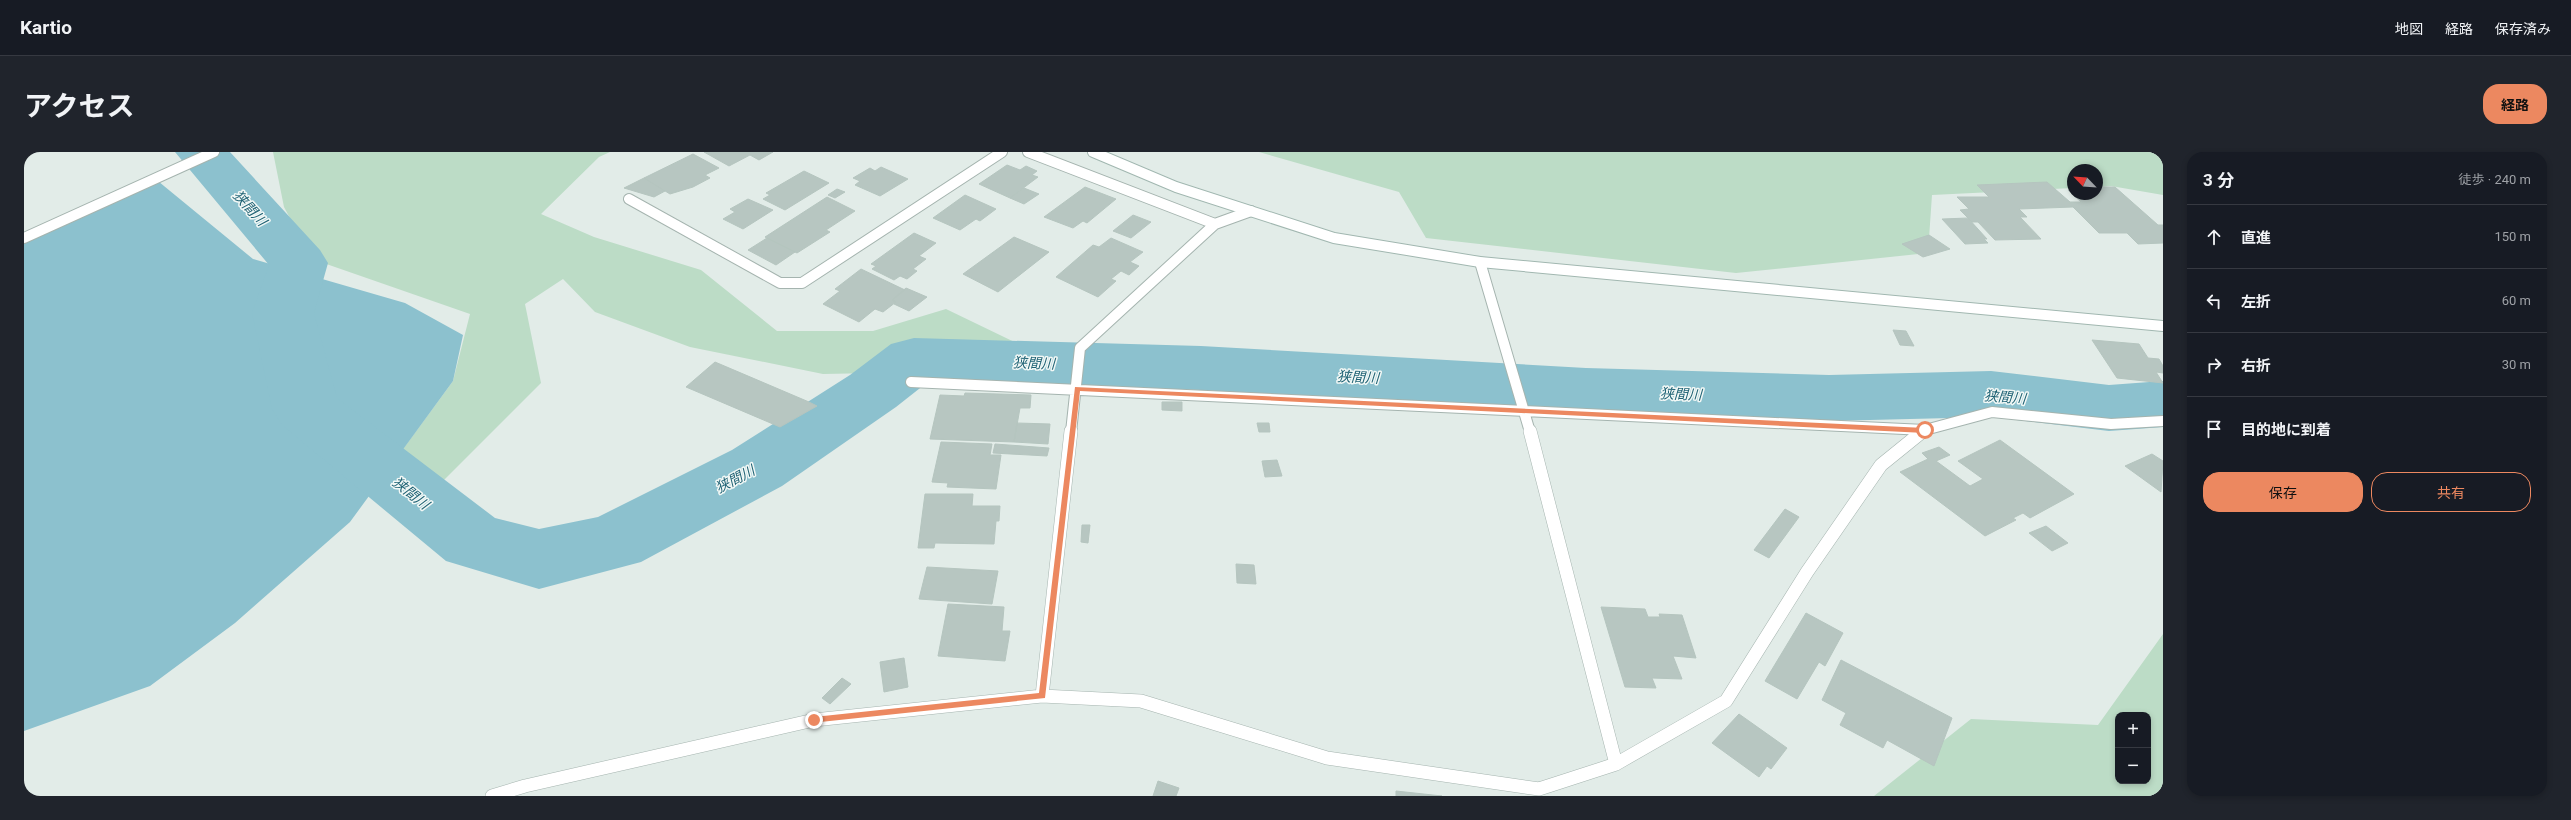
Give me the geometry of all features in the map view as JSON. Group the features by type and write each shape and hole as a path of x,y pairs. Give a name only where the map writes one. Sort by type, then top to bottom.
{"street":[{"path":"24,238 214,152"},
{"path":"629,199 780,283 802,283 1002,152"},
{"path":"1028,152 1215,224"},
{"path":"1093,152 1176,187 1334,238 1480,262 2163,326"},
{"path":"1042,696 1077,389 1080,348 1215,224 1250,212"},
{"path":"1480,262 1524,410 1616,764"},
{"path":"911,382 1925,430 1992,412 2111,424 2163,421"},
{"path":"492,796 525,786 814,720 1042,696 1140,701 1327,758 1539,789 1616,764 1726,700 1807,572 1881,465 1925,430"}],"green space":[{"path":"273,152 610,152 599,157 541,214 594,237 701,270 777,331 873,331 946,309 1033,351 1029,370 823,374 690,347 595,312 563,279 525,304 541,383 440,484 395,460 453,381 470,314 312,259 284,207"},
{"path":"1259,152 2163,152 2163,195 2111,186 2103,187 2103,164 2067,164 2067,188 1932,195 1928,253 1736,273 1426,238 1399,192"},
{"path":"2163,634 2163,796 1874,796 1971,719 2098,725"}],"water":[{"path":"153,177 253,259 405,303 463,335 453,381 350,522 235,623 150,686 24,731 24,241"}],"building":[{"path":"704,152 773,152 759,160 750,155 729,166"},
{"path":"693,154 719,168 705,175 710,178 693,187 670,194 644,178"},
{"path":"1007,165 1020,170 1026,166 1037,171 1032,175 1038,177 1010,198 979,184"},
{"path":"881,167 908,179 880,196 855,185 860,181 853,178 870,168 875,171"},
{"path":"804,171 829,183 785,210 763,199 770,195 766,193"},
{"path":"644,178 665,191 654,197 624,188"},
{"path":"2047,182 2070,202 2081,202 2079,200 2103,200 2103,187 2115,187 2158,225 2163,225 2163,243 2138,244 2127,233 2099,233 2073,207 2019,209 2027,217 2020,217 2041,239 1995,240 1978,222 1972,222 1960,210 1969,209 1957,197 1989,197 1977,185"},
{"path":"1085,187 1116,199 1087,223 1083,221 1073,228 1044,217"},
{"path":"1024,188 1039,194 1024,204 1010,198"},
{"path":"837,189 845,192 835,198 828,195"},
{"path":"965,195 996,209 980,221 976,219 960,230 933,218"},
{"path":"827,197 855,211 826,230 830,232 797,253 765,237"},
{"path":"748,199 773,210 743,229 723,219 735,212 730,209"},
{"path":"1133,215 1151,222 1131,238 1113,231"},
{"path":"1968,218 1987,239 1984,239 1988,243 1965,244 1942,219"},
{"path":"914,233 936,243 919,256 926,259 913,269 917,271 907,279 900,276 894,280 872,269 876,266 871,264"},
{"path":"1929,235 1950,249 1923,257 1902,244"},
{"path":"1014,237 1049,252 998,292 963,274"},
{"path":"767,238 795,252 776,265 748,250"},
{"path":"1111,238 1143,252 1130,262 1139,266 1129,275 1121,271 1111,279 1116,281 1098,297 1056,277 1093,245 1099,247"},
{"path":"861,269 905,290 892,300 896,302 883,312 875,309 859,322 823,304 840,291 835,289"},
{"path":"906,288 927,297 909,311 894,304 896,302 892,300"},
{"path":"1893,330 1906,331 1914,346 1900,345"},
{"path":"2092,340 2139,344 2148,358 2159,359 2163,366 2163,373 2156,372 2163,383 2117,378"},
{"path":"715,362 817,406 780,427 686,387"},
{"path":"965,393 1031,395 1030,408 1020,408 1014,442 930,439 940,395 964,396"},
{"path":"1162,402 1182,402 1182,411 1162,410"},
{"path":"1017,423 1050,424 1048,444 1014,442"},
{"path":"1257,423 1269,423 1270,432 1259,432"},
{"path":"2000,440 2074,494 2030,518 2023,513 2013,518 2016,520 1985,536 1900,472 1928,459 1922,453 1939,447 1950,455 1936,461 1970,486 1983,479 1958,461"},
{"path":"941,442 992,444 990,455 1001,455 996,489 947,487 948,483 932,482"},
{"path":"995,444 1049,448 1047,456 993,453"},
{"path":"2152,454 2163,461 2161,492 2125,466"},
{"path":"1277,460 1282,476 1265,477 1262,461"},
{"path":"925,494 973,494 972,506 1000,506 999,521 996,521 994,544 935,543 934,548 918,548"},
{"path":"1785,509 1799,517 1769,558 1754,550"},
{"path":"1082,525 1090,525 1088,543 1081,542"},
{"path":"2046,526 2068,543 2052,551 2029,533"},
{"path":"1236,564 1254,565 1256,584 1237,583"},
{"path":"927,567 998,571 992,604 919,599"},
{"path":"948,604 1004,607 1002,631 1010,631 1005,661 938,656"},
{"path":"1601,607 1645,609 1648,617 1660,617 1659,614 1682,615 1696,658 1673,656 1682,679 1652,678 1656,688 1625,687"},
{"path":"1806,613 1843,633 1825,666 1819,662 1797,699 1765,681"},
{"path":"904,658 908,687 884,692 880,662"},
{"path":"1841,660 1952,718 1934,766 1887,740 1883,748 1840,725 1846,713 1822,700"},
{"path":"842,678 851,684 830,704 822,698"},
{"path":"1739,714 1787,748 1771,769 1767,766 1759,777 1712,743"},
{"path":"1158,781 1179,788 1176,796 1153,796"},
{"path":"1396,791 1442,796 1396,796"}],"waterway":[{"name":"狭間川","path":"201,152 299,263 283,313 306,409 472,541 539,559 615,542 757,468 873,391 914,359 1201,368 1586,391 1829,398 1991,394 2109,408 2163,404"}],"route":[{"path":"814,720 1042,696 1077,389 1925,430"}]}
